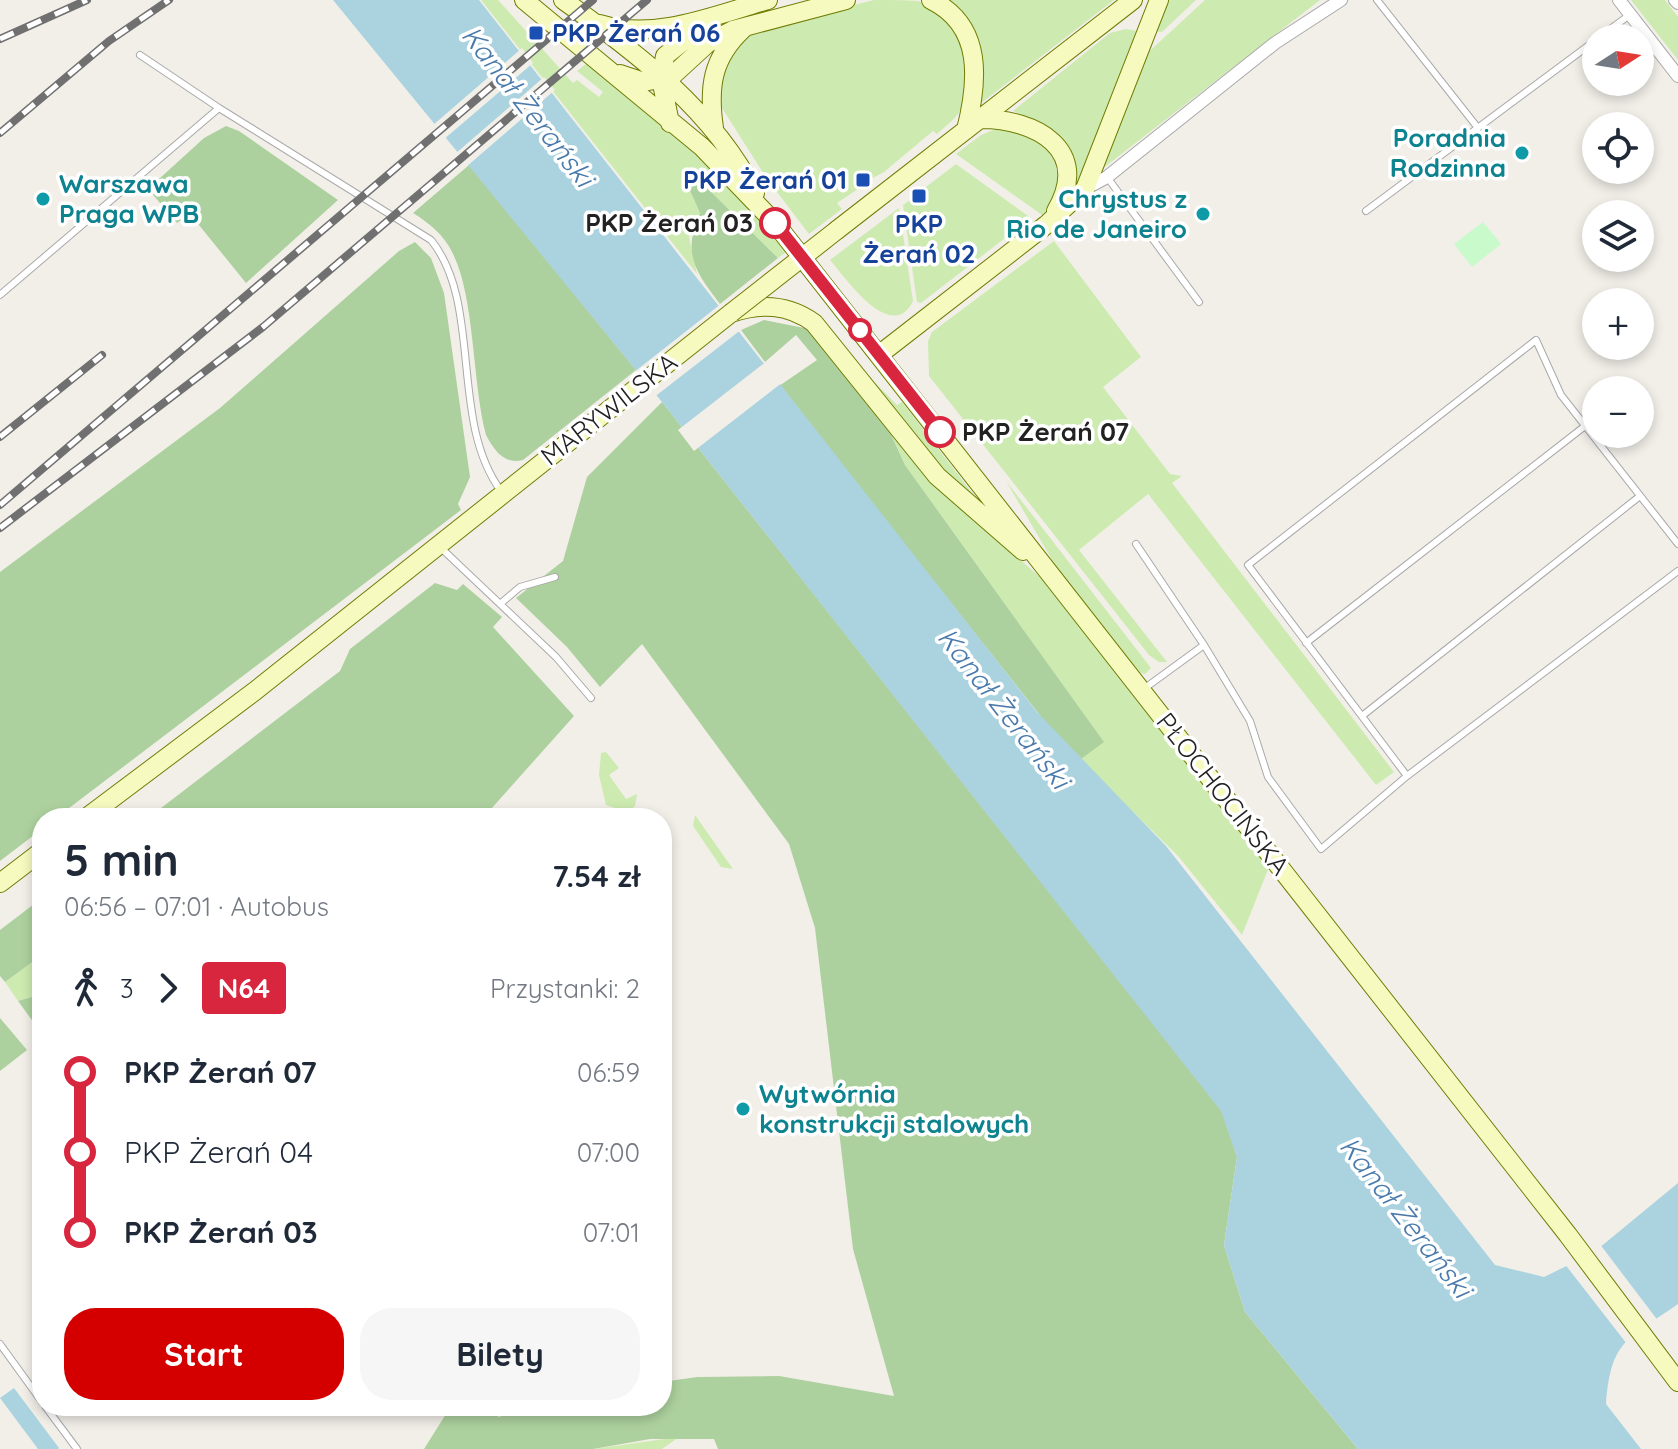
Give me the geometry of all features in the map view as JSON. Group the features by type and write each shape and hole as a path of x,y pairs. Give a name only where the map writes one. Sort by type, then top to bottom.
{"main road":[{"name":"PŁOCHOCIŃSKA","path":"524,0 702,147 763,210 880,354 1568,1235 1678,1382"},
{"name":"PŁOCHOCIŃSKA","path":"563,0 596,23 714,128 736,157 763,210"},
{"path":"596,23 637,31 768,0"},
{"path":"603,66 636,81 661,79 682,69 719,36 846,0"},
{"path":"931,0 958,22 972,48 976,74 974,125 1021,122 1040,130 1057,145 1066,170 1066,183 1064,197 1046,225"},
{"name":"MARYWILSKA","path":"99,808 255,691 591,423 1133,0"},
{"path":"880,354 1046,225 1085,189 1159,0"},
{"path":"670,123 661,79 665,56 687,35 719,14"},
{"path":"714,128 710,95 714,69 726,48 747,26"},
{"path":"731,313 772,306 805,316 822,331 893,422 960,499 1048,571"},
{"path":"0,883 32,859"}],"street":[{"path":"1085,189 1107,177 1275,43 1341,0"},
{"path":"1619,0 1678,76"}],"lane":[{"path":"1377,0 1478,128"},
{"path":"1617,24 1631,14"},
{"path":"1366,211 1582,50"},
{"path":"140,55 219,108 420,231 439,249 453,288 480,453 503,493"},
{"path":"0,295 219,108"},
{"path":"1107,177 1199,302"},
{"path":"1407,776 1248,565 1536,340 1561,395 1582,422"},
{"path":"1306,643 1582,428"},
{"path":"1602,448 1678,544"},
{"path":"1362,716 1640,496"},
{"path":"1136,544 1204,645 1250,721 1268,777 1321,849 1407,776 1678,571"},
{"path":"439,545 556,657 591,698"},
{"path":"500,604 520,587 555,577"},
{"path":"1142,690 1204,645"},
{"path":"0,1344 32,1388"},
{"path":"53,1416 77,1449"}],"green space":[{"path":"481,0 498,0 573,83 577,80 599,97 603,92 577,71 587,63 673,131 743,200 786,252 778,258 697,178 687,184 700,213 689,237 697,274"},
{"path":"874,0 918,1 944,18 962,44 966,60 967,91 963,106 937,134 933,131 884,172 869,180 865,176 857,182 861,187 837,203 842,209 809,234 767,179 715,97 718,76 746,37 762,28"},
{"path":"944,0 1114,0 980,104 982,88"},
{"path":"1168,0 1196,0 1162,32 1151,31"},
{"path":"1205,0 1320,0 1102,169 1142,58"},
{"path":"1631,0 1665,0 1678,17 1678,60 1654,29 1654,24 1650,24"},
{"path":"1126,29 1137,31 1080,185 1076,186 1058,136 1040,122 1013,111 1110,33"},
{"path":"226,126 239,131 338,200 246,283 190,214 177,223 148,189 204,138"},
{"path":"998,128 1024,130 1036,137 1052,156 1056,168 1056,193 1042,215 956,154 981,135"},
{"path":"956,164 1031,218 921,303 917,302 903,205 913,198 917,202 925,196 922,190"},
{"path":"469,165 636,370 523,460 505,458 496,451 486,435 469,315 459,270 445,240 413,213"},
{"path":"697,178 778,258 720,304 694,262 692,240 700,213 687,184"},
{"path":"899,208 913,301 904,313 893,316 869,303 830,260"},
{"path":"1483,222 1501,244 1472,267 1454,244"},
{"path":"1054,241 1141,357 1103,387 1170,474 1182,476 1172,483 1394,772 1376,785 1148,494 1079,550 1167,662 1159,662 1149,655 929,376 928,341 932,332"},
{"path":"415,242 431,258 444,293 470,477 458,504 461,510 69,808 32,808 32,837 0,861 0,572 220,408 399,251"},
{"path":"764,320 809,329 887,426 905,465 1104,742 1077,762 779,386 817,360 796,335 765,362 741,330"},
{"path":"859,366 897,405 902,402 980,503 954,485"},
{"path":"662,402 1222,1111 1237,1157 1224,1245 1245,1312 1358,1449 718,1449 714,1439 650,1439 593,1449 424,1449 445,1416 672,1416 672,1381 697,1377 779,1376 894,1396 853,1249 815,928 789,844 642,644 600,687 567,647 516,598 563,561 587,477"},
{"path":"887,426 967,513 1049,585 1269,867 1242,935 1178,856 1080,760 1103,741 905,465"},
{"path":"1006,481 1151,668 1145,674 1138,672 1058,570"},
{"path":"435,583 457,590 463,584 502,617 493,627 574,716 492,808 161,808 340,671 350,649"},
{"path":"606,752 619,768 609,775 626,799 637,794 632,808 606,805 599,775 601,753"},
{"path":"695,815 733,869 721,867 693,826"},
{"path":"32,906 32,962 5,982 0,976 0,930"},
{"path":"32,962 32,997 18,1001 5,982"},
{"path":"32,997 32,1020 18,1001"},
{"path":"0,1018 27,1050 0,1071"},
{"path":"679,1437 662,1449 593,1449"}],"water":[{"name":"Kanał Żerański","path":"333,0 479,0 1037,712 1166,846 1495,1265 1544,1277 1593,1253 1678,1183 1678,1304 1625,1343 1612,1366 1608,1382 1606,1404 1641,1449 1358,1449 1245,1312 1224,1245 1237,1157 1221,1111 662,402"},
{"path":"14,1388 59,1448 38,1449 0,1398"}],"pier":[{"path":"522,48 533,63 443,140 432,126"},
{"path":"544,77 555,90 466,167 455,154"},
{"path":"722,303 742,329 653,398 633,373"},
{"path":"767,361 783,382 694,451 678,430"},
{"path":"1599,1243 1659,1322 1627,1344 1564,1263"}],"railway":[{"path":"0,39 87,0"},
{"path":"0,133 109,41 169,0"},
{"path":"0,505 593,0"},
{"path":"0,528 263,327 647,0"},
{"path":"0,437 102,355"}],"bus line":[{"name":"N64","path":"775,223 940,432"}],"place":[{"name":"PKP Żerań 06","path":"536,33"},
{"name":"Poradnia Rodzinna","path":"1522,153"},
{"name":"PKP Żerań 01","path":"863,180"},
{"name":"PKP Żerań 02","path":"919,196"},
{"name":"Warszawa Praga WPB","path":"43,199"},
{"name":"Chrystus z Rio de Janeiro","path":"1203,214"},
{"name":"PKP Żerań 03","path":"775,223"},
{"name":"PKP Żerań 07","path":"940,432"},
{"name":"Wytwórnia konstrukcji stalowych","path":"743,1109"}]}
